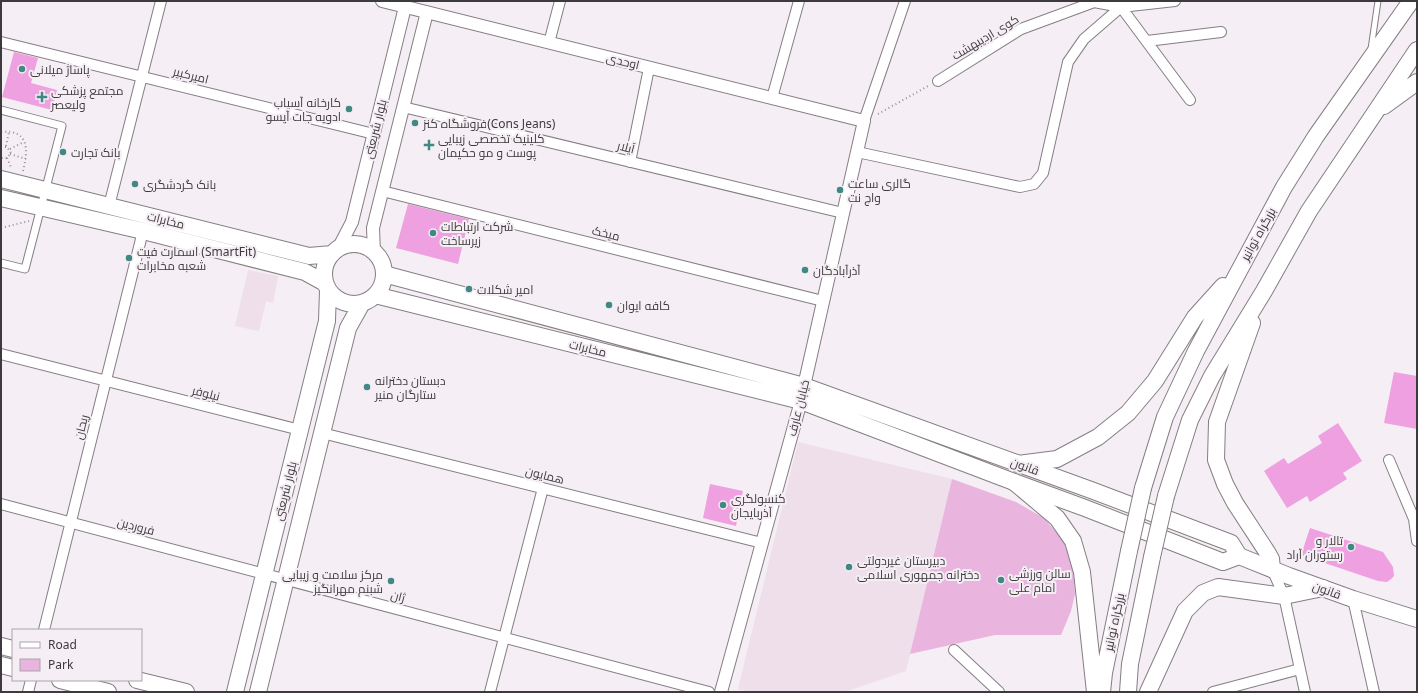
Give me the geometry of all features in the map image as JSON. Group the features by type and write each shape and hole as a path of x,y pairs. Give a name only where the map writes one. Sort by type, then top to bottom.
{"main road":[{"name":"بزرگراه توانیر","path":"1102,692 1104,673 1143,488 1165,417 1196,351 1239,268 1284,187 1316,136 1411,1"},
{"path":"1272,569 1271,559 1235,503 1225,484 1216,460 1217,422 1264,291 1309,211 1417,50"},
{"path":"1374,113 1417,82"},
{"name":"مخابرات","path":"7,175 45,190 309,256 335,251"},
{"name":"مخابرات","path":"1,198 39,213 143,231 305,272 327,286"},
{"path":"346,246 361,246 368,248 374,253 382,266 384,274 380,289 369,299 346,303 333,296 327,286 324,275 325,267 335,251 346,246"},
{"path":"1018,464 1057,459 1098,437 1128,413 1155,381 1195,317 1239,268"},
{"name":"مخابرات","path":"384,274 802,394"},
{"name":"بلوار شریعتى","path":"235,692 327,321 327,286"},
{"name":"بزرگراه توانیر","path":"1128,692 1130,664 1152,557 1166,496 1190,420 1212,376 1264,291"},
{"name":"مخابرات","path":"369,299 802,394"},
{"name":"بلوار شریعتى","path":"258,692 348,328 369,299"},
{"name":"قانون","path":"802,394 1018,464 1231,543 1239,556 1272,569 1353,599 1417,619"},
{"name":"قانون","path":"802,394 1014,482 1223,562 1239,556"},
{"path":"1014,482 1057,518 1073,541 1082,572 1095,692"},
{"path":"1148,692 1185,611 1203,593 1218,587 1284,596 1323,588"},
{"path":"1,646 12,649"},
{"path":"1,665 12,668"},
{"path":"64,681 108,692"},
{"path":"142,681 186,692"}],"street":[{"path":"109,206 161,1"},
{"path":"549,43 560,1"},
{"path":"772,98 799,1"},
{"path":"864,121 905,1"},
{"name":"کوی اردیبهشت","path":"938,81 1021,29 1094,2 1120,7 1175,1"},
{"name":"اوحدی","path":"390,2 864,121"},
{"name":"بلوار شریعتى","path":"335,251 352,222 406,7"},
{"path":"857,152 1020,187 1034,184 1043,173 1068,62 1084,39 1120,7 1190,100"},
{"name":"بلوار شریعتى","path":"374,253 373,228 427,12"},
{"path":"1147,41 1221,32"},
{"name":"امیرکبیر","path":"1,42 374,134"},
{"path":"630,162 649,68"},
{"name":"آیلار","path":"403,107 843,213"},
{"path":"1,110 62,126 25,269 1,263"},
{"name":"خیابان عارف","path":"721,692 802,394 864,121"},
{"name":"میخک","path":"382,191 823,301"},
{"name":"ریحان","path":"44,629 143,231"},
{"name":"نیلوفر","path":"1,354 300,430"},
{"name":"همایون","path":"322,433 762,543"},
{"path":"1389,460 1415,517 1417,541"},
{"path":"490,692 544,488"},
{"name":"فروردین","path":"1,504 286,580"},
{"path":"1272,569 1284,596 1305,692"},
{"name":"ژان","path":"286,580 709,692"},
{"path":"1353,599 1374,692"},
{"path":"954,650 999,692"},
{"path":"1213,692 1300,669"},
{"path":"28,692 31,681"}],"lane":[{"path":"1369,60 1378,1"}],"path":[{"path":"864,121 938,81"},
{"path":"1,132 14,132 22,137 27,148 23,174"},
{"path":"6,146 9,132"},
{"path":"10,149 24,142"},
{"path":"1,147 6,146 10,149"},
{"path":"7,175 7,158 10,154 10,149"},
{"path":"10,154 26,159"},
{"path":"1,158 7,158"},
{"path":"1,228 39,213"}],"shaded area":[{"path":"248,270 278,276 273,303 266,301 259,331 235,326"},
{"name":"دبیرستان غیردولتی دخترانه جمهوری اسلامی","path":"798,442 952,479 906,671 845,692 750,692 738,689"}],"green space":[{"name":"سالن ورزشی امام علی","path":"952,479 1016,502 1044,518 1064,542 1073,566 1075,594 1071,611 1061,635 995,635 910,654"}],"building":[{"name":"پاساژ میلانی","path":"14,52 38,58 31,83 57,90 52,110 2,97"},
{"name":"شرکت ارتباطات زیرساخت","path":"408,204 469,219 458,264 396,248"},
{"path":"1394,372 1417,376 1417,429 1384,423"},
{"path":"1338,423 1362,461 1343,473 1347,479 1310,502 1307,496 1287,508 1264,471 1284,458 1288,464 1322,443 1318,436"},
{"name":"کنسولگری آذربایجان","path":"710,484 743,491 736,526 703,518"},
{"path":"1310,528 1383,552 1393,567 1394,576 1387,582 1378,581 1301,555"}],"place":[{"name":"پاساژ میلانی","path":"22,69"},
{"name":"مجتمع پزشکی ولیعصر","path":"42,97"},
{"name":"کارخانه آسیاب ادویه جات آیسو","path":"349,109"},
{"name":"فروشگاه کنز(Cons Jeans)","path":"415,123"},
{"name":"کلینیک تخصصی زیبایی پوست و مو حکیمان","path":"429,145"},
{"name":"بانک تجارت","path":"63,152"},
{"name":"بانک گردشگری","path":"135,184"},
{"name":"گالری ساعت واچ نت","path":"840,190"},
{"name":"شرکت ارتباطات زیرساخت","path":"433,233"},
{"name":"اسمارت فیت (SmartFit) شعبه مخابرات","path":"129,258"},
{"name":"آذرآبادگان","path":"805,270"},
{"name":"امیر شکلات","path":"469,289"},
{"name":"کافه ایوان","path":"609,305"},
{"name":"دبستان دخترانه ستارگان منیر","path":"367,387"},
{"name":"کنسولگری آذربایجان","path":"723,505"},
{"name":"تالار و رستوران آراد","path":"1351,547"},
{"name":"دبیرستان غیردولتی دخترانه جمهوری اسلامی","path":"849,567"},
{"name":"سالن ورزشی امام علی","path":"1001,580"},
{"name":"مرکز سلامت و زیبایی شبنم مهرانگیز","path":"391,581"}]}
